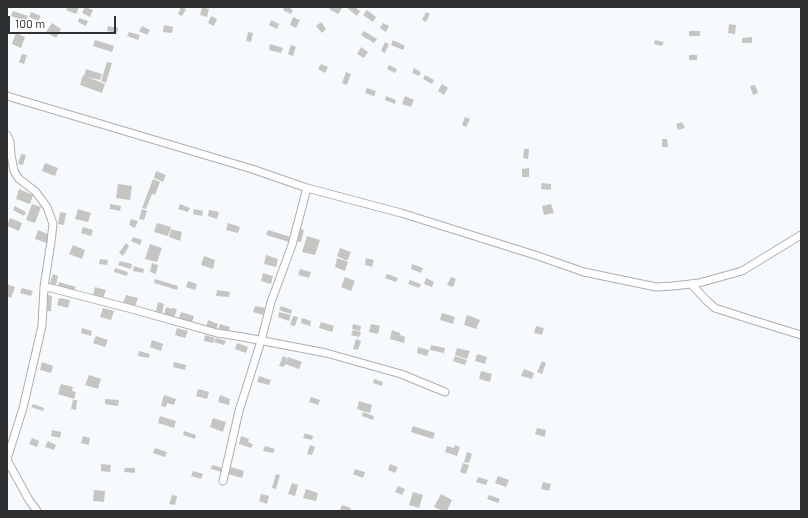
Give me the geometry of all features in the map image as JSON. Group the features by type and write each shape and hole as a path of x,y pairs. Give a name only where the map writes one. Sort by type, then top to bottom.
{"street":[{"path":"7,96 252,169 307,188 401,213 584,272 656,287 699,284 742,271 801,235"},
{"path":"7,135 10,142 10,155 14,171 19,179 34,191 47,207 53,224 44,287 42,326 23,408 7,460 29,500 37,511"},
{"path":"223,481 239,411 271,302 292,245 307,188"},
{"path":"691,284 715,308 801,335"},
{"path":"44,287 132,309 217,333 326,353 401,374 445,392"}],"building":[{"path":"68,7 79,7 76,14 66,10"},
{"path":"85,7 93,10 90,17 82,13"},
{"path":"181,7 186,9 182,16 178,14"},
{"path":"202,7 209,9 207,17 200,15"},
{"path":"284,7 288,7 293,10 291,14 283,10"},
{"path":"331,7 342,8 338,14 329,9"},
{"path":"355,7 360,11 357,16 347,8"},
{"path":"367,10 376,17 373,22 363,15"},
{"path":"13,11 28,16 26,21 11,16"},
{"path":"31,12 41,16 38,21 29,17"},
{"path":"426,12 430,14 426,22 422,20"},
{"path":"211,16 217,19 214,26 208,23"},
{"path":"293,17 300,20 296,28 290,25"},
{"path":"79,18 88,21 86,26 78,22"},
{"path":"271,20 279,24 277,29 269,25"},
{"path":"321,22 326,29 322,33 316,26"},
{"path":"52,23 61,29 56,38 46,32"},
{"path":"383,23 389,26 386,32 380,28"},
{"path":"729,24 736,25 735,34 728,33"},
{"path":"164,25 173,27 172,33 163,32"},
{"path":"108,26 118,28 117,33 107,31"},
{"path":"142,26 150,30 147,35 139,31"},
{"path":"364,31 377,39 374,43 361,35"},
{"path":"689,31 700,31 700,36 689,36"},
{"path":"129,32 140,35 138,40 127,36"},
{"path":"248,32 253,33 251,42 246,41"},
{"path":"16,33 25,37 21,48 12,44"},
{"path":"752,37 752,43 742,43 742,38"},
{"path":"95,40 114,46 112,52 93,46"},
{"path":"393,40 405,46 403,50 391,45"},
{"path":"655,40 664,42 662,46 654,44"},
{"path":"385,42 389,44 385,53 381,51"},
{"path":"270,44 283,48 281,53 269,50"},
{"path":"291,45 296,47 293,56 288,54"},
{"path":"361,47 368,52 364,58 357,54"},
{"path":"22,54 27,55 24,64 19,62"},
{"path":"689,55 697,55 697,60 689,60"},
{"path":"107,62 112,63 106,83 101,81"},
{"path":"321,64 328,67 325,73 318,69"},
{"path":"389,65 397,69 395,73 387,69"},
{"path":"414,68 421,72 419,76 412,73"},
{"path":"86,69 102,74 100,80 87,77 105,84 102,93 80,85"},
{"path":"346,72 351,74 347,85 342,83"},
{"path":"425,75 434,80 432,84 423,79"},
{"path":"442,84 448,88 444,95 438,91"},
{"path":"755,85 758,93 753,95 750,86"},
{"path":"367,88 376,91 374,96 365,93"},
{"path":"386,96 396,100 395,104 385,100"},
{"path":"405,96 414,100 411,107 402,104"},
{"path":"465,117 470,119 466,127 462,125"},
{"path":"682,122 685,128 678,130 676,124"},
{"path":"662,139 667,139 668,147 662,147"},
{"path":"524,149 529,149 528,159 523,158"},
{"path":"21,154 26,155 23,165 18,164"},
{"path":"45,163 58,168 55,176 42,171"},
{"path":"529,168 529,177 522,177 522,169"},
{"path":"156,171 166,175 163,182 154,178"},
{"path":"153,179 160,182 155,195 152,194 146,209 142,208"},
{"path":"542,183 551,184 551,190 541,189"},
{"path":"118,184 132,186 130,200 116,198"},
{"path":"19,189 33,195 30,204 16,199"},
{"path":"32,204 41,207 35,223 26,220"},
{"path":"110,204 121,206 120,211 110,209"},
{"path":"180,204 190,208 188,212 178,209"},
{"path":"551,204 554,213 544,215 542,206"},
{"path":"15,206 26,212 24,216 13,210"},
{"path":"78,209 91,213 88,222 75,219"},
{"path":"142,209 147,211 144,220 139,219"},
{"path":"194,209 203,211 202,216 193,214"},
{"path":"209,210 219,212 217,219 208,216"},
{"path":"60,212 66,213 64,225 58,224"},
{"path":"10,218 22,223 19,231 7,226"},
{"path":"131,219 138,221 135,228 129,225"},
{"path":"157,223 171,227 168,236 154,232"},
{"path":"228,223 240,227 238,233 226,230"},
{"path":"83,227 93,230 91,236 81,233"},
{"path":"171,229 182,232 180,241 169,237"},
{"path":"300,229 304,230 301,242 296,241"},
{"path":"38,230 50,235 47,243 35,239"},
{"path":"268,230 291,237 289,242 266,235"},
{"path":"307,236 320,240 315,255 302,252"},
{"path":"133,237 142,240 140,245 131,241"},
{"path":"126,243 129,246 123,256 119,253"},
{"path":"150,244 162,248 157,262 145,259"},
{"path":"73,245 85,250 82,259 69,254"},
{"path":"340,248 351,252 347,261 337,256"},
{"path":"266,255 278,259 276,267 264,264"},
{"path":"204,256 215,260 213,269 201,265"},
{"path":"337,258 348,262 345,271 335,267"},
{"path":"366,258 374,260 372,267 365,265"},
{"path":"100,259 108,260 107,265 99,264"},
{"path":"120,261 132,264 131,269 118,265"},
{"path":"152,263 158,265 156,274 150,272"},
{"path":"412,264 423,268 421,273 411,269"},
{"path":"134,266 144,269 143,273 133,271"},
{"path":"115,268 128,272 127,276 114,272"},
{"path":"300,269 311,272 309,278 298,275"},
{"path":"263,273 273,276 271,284 261,281"},
{"path":"53,274 58,276 56,285 50,283"},
{"path":"387,274 398,278 396,282 385,278"},
{"path":"345,277 355,281 351,291 341,287"},
{"path":"451,277 456,279 453,287 447,285"},
{"path":"426,278 434,282 432,287 424,284"},
{"path":"155,279 178,286 177,290 154,283"},
{"path":"410,280 421,284 419,288 408,284"},
{"path":"188,281 197,284 195,290 186,287"},
{"path":"59,282 76,287 74,291 58,286"},
{"path":"7,284 15,287 11,298 7,296"},
{"path":"95,287 106,290 103,298 93,295"},
{"path":"22,288 33,291 31,296 20,293"},
{"path":"217,290 230,292 229,297 216,296"},
{"path":"48,295 52,296 51,311 47,311"},
{"path":"126,295 138,298 135,306 123,303"},
{"path":"59,298 70,300 68,308 57,305"},
{"path":"158,302 164,304 162,313 156,311"},
{"path":"255,306 265,308 263,315 253,312"},
{"path":"281,306 292,310 291,314 279,310"},
{"path":"166,307 177,309 174,318 164,315"},
{"path":"103,308 114,311 111,320 100,317"},
{"path":"181,312 194,316 192,322 179,318"},
{"path":"279,312 291,315 289,321 278,317"},
{"path":"442,313 455,317 453,324 440,320"},
{"path":"467,315 480,320 476,329 464,325"},
{"path":"293,316 298,317 295,326 290,325"},
{"path":"302,318 311,321 310,326 301,323"},
{"path":"208,320 218,324 216,330 206,327"},
{"path":"321,322 334,326 332,332 319,328"},
{"path":"220,324 230,327 228,332 218,330"},
{"path":"353,324 361,326 360,331 352,329"},
{"path":"371,324 380,326 378,334 369,332"},
{"path":"536,326 544,328 542,335 534,333"},
{"path":"82,328 92,331 91,336 81,333"},
{"path":"177,328 188,331 185,338 175,335"},
{"path":"353,330 361,332 359,337 351,335"},
{"path":"392,330 405,337 404,343 390,339"},
{"path":"205,335 215,338 213,343 204,341"},
{"path":"96,336 108,340 105,347 93,343"},
{"path":"216,338 226,341 224,345 214,342"},
{"path":"356,339 361,341 358,350 353,349"},
{"path":"152,340 163,344 161,351 150,347"},
{"path":"237,343 248,347 246,353 235,349"},
{"path":"431,345 445,348 444,353 430,350"},
{"path":"418,347 429,350 427,356 417,353"},
{"path":"457,348 470,351 467,359 455,355"},
{"path":"139,351 150,354 149,358 138,356"},
{"path":"477,354 487,357 485,364 475,361"},
{"path":"283,356 287,358 284,367 279,366"},
{"path":"455,356 467,360 465,365 453,361"},
{"path":"288,357 302,362 299,369 285,364"},
{"path":"542,361 546,363 542,374 537,372"},
{"path":"42,362 53,366 51,373 40,370"},
{"path":"174,362 186,365 185,370 173,367"},
{"path":"524,369 534,373 532,379 521,376"},
{"path":"481,371 492,374 490,382 479,379"},
{"path":"89,375 101,379 98,389 85,385"},
{"path":"259,376 271,380 269,385 257,382"},
{"path":"374,379 383,382 382,386 373,383"},
{"path":"61,384 73,387 72,391 76,392 74,399 58,394"},
{"path":"198,389 209,392 207,399 196,396"},
{"path":"164,395 176,399 174,405 167,403 166,407 161,406"},
{"path":"220,395 230,399 229,405 218,402"},
{"path":"311,397 320,400 318,405 309,402"},
{"path":"105,399 119,400 118,406 105,404"},
{"path":"73,400 77,400 76,410 71,409"},
{"path":"359,401 372,405 370,413 357,409"},
{"path":"33,404 44,408 43,411 31,407"},
{"path":"363,412 374,416 373,420 362,416"},
{"path":"160,416 176,421 174,428 158,423"},
{"path":"213,418 226,422 223,432 210,427"},
{"path":"413,426 435,433 433,439 411,432"},
{"path":"537,428 546,430 545,437 535,434"},
{"path":"52,430 61,432 60,438 51,436"},
{"path":"184,431 196,435 195,439 183,435"},
{"path":"305,433 313,436 312,440 303,438"},
{"path":"83,436 90,438 89,445 81,443"},
{"path":"241,436 249,439 248,442 253,444 251,448 239,444"},
{"path":"32,438 39,441 37,447 29,444"},
{"path":"48,441 56,445 54,450 45,447"},
{"path":"310,445 315,447 312,455 307,454"},
{"path":"455,445 460,447 457,456 445,452 447,446 454,448"},
{"path":"265,446 275,449 273,453 263,451"},
{"path":"155,448 167,452 165,457 153,453"},
{"path":"467,452 472,454 469,463 464,462"},
{"path":"463,463 469,465 466,474 460,472"},
{"path":"101,464 111,465 110,472 101,471"},
{"path":"390,464 398,467 395,473 388,470"},
{"path":"212,465 223,468 222,472 211,469"},
{"path":"231,467 244,471 242,478 228,474"},
{"path":"125,468 135,468 135,473 124,472"},
{"path":"355,469 365,472 363,478 353,474"},
{"path":"193,471 203,474 201,479 191,476"},
{"path":"276,474 280,475 276,489 272,488"},
{"path":"498,476 509,480 506,487 495,483"},
{"path":"478,477 488,480 486,485 476,482"},
{"path":"543,482 551,484 549,491 541,489"},
{"path":"292,483 298,485 295,496 288,494"},
{"path":"398,486 405,489 402,495 395,492"},
{"path":"306,489 318,493 316,501 303,498"},
{"path":"94,490 105,491 104,502 93,501"},
{"path":"413,492 423,495 419,508 409,505"},
{"path":"261,494 269,496 267,504 259,501"},
{"path":"441,494 452,500 447,511 434,507"},
{"path":"172,495 177,496 175,505 169,504"},
{"path":"489,495 500,499 498,503 487,499"},
{"path":"342,505 351,508 350,511 340,510"}]}
